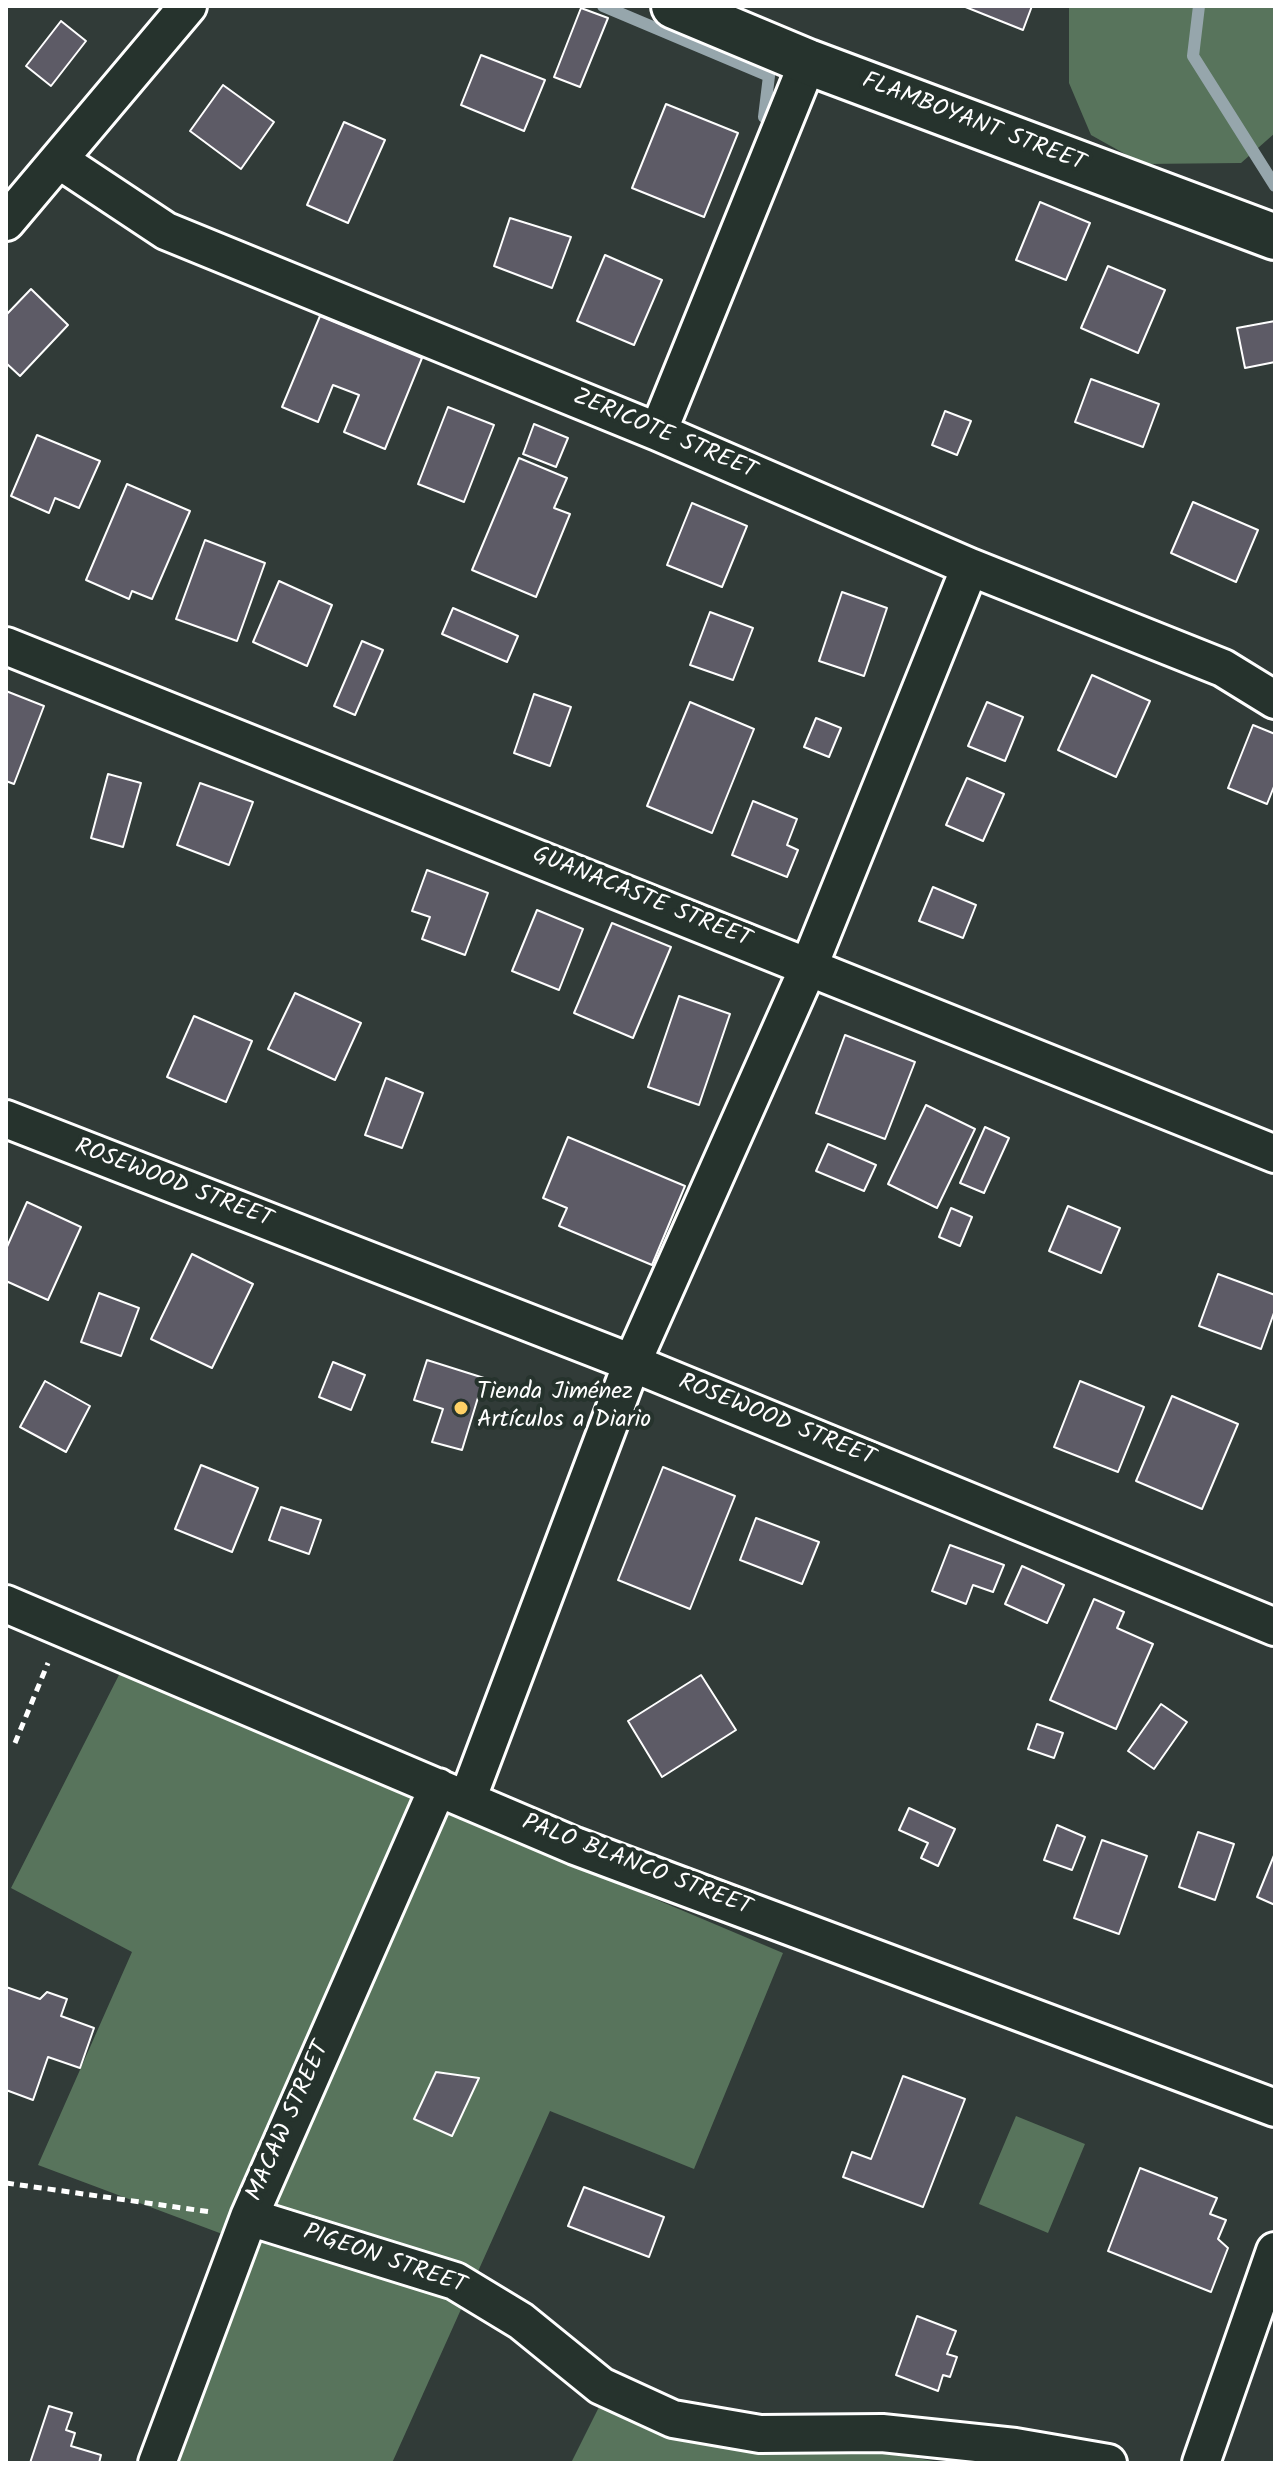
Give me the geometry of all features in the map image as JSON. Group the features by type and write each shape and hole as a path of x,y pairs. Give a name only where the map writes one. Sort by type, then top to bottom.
{"street":[{"path":"6,222 188,6"},
{"name":"FLAMBOYANT STREET","path":"674,6 808,62 1275,237"},
{"path":"658,432 808,62"},
{"name":"ZERICOTE STREET","path":"59,160 166,231 658,432 970,567 1223,668 1275,700"},
{"name":"MACAW STREET","path":"157,2463 249,2217 453,1794 632,1363 809,966 970,567"},
{"name":"GUANACASTE STREET","path":"6,646 1275,1154"},
{"name":"ROSEWOOD STREET","path":"6,1119 632,1363 1275,1627"},
{"name":"PALO BLANCO STREET","path":"6,1604 575,1846 1275,2108"},
{"name":"PIGEON STREET","path":"249,2217 455,2281 521,2321 601,2386 673,2419 760,2434 882,2433 1015,2447 1108,2463"},
{"path":"1201,2463 1275,2251"}],"path":[{"path":"15,1743 63,1628"},
{"path":"6,2183 249,2217"}],"green space":[{"path":"1069,6 1275,6 1275,133 1241,163 1143,164 1091,135 1069,83"},
{"path":"120,1673 783,1953 694,2169 550,2111 392,2463 154,2463 257,2247 38,2165 132,1952 11,1888"},
{"path":"1016,2116 1085,2144 1048,2233 979,2204"},
{"path":"601,2403 945,2463 571,2463"}],"building":[{"path":"963,6 1032,6 1023,30"},
{"path":"581,8 608,18 580,87 554,77"},
{"path":"61,21 86,41 51,86 26,66"},
{"path":"481,55 545,80 524,131 461,105"},
{"path":"223,85 274,122 241,169 190,131"},
{"path":"666,104 738,133 704,217 632,188"},
{"path":"344,122 385,140 348,223 307,205"},
{"path":"1040,202 1090,223 1066,280 1016,260"},
{"path":"510,218 571,237 552,288 494,266"},
{"path":"605,255 662,280 634,345 577,321"},
{"path":"1108,266 1165,290 1138,353 1081,328"},
{"path":"31,289 68,325 20,376 6,363 6,315"},
{"path":"320,316 422,358 385,449 344,432 359,395 333,385 318,422 282,407"},
{"path":"1275,321 1275,362 1245,368 1237,328"},
{"path":"1091,379 1159,404 1143,447 1075,422"},
{"path":"448,407 494,425 464,502 418,484"},
{"path":"945,411 971,421 957,455 932,445"},
{"path":"534,424 568,438 556,467 523,454"},
{"path":"37,435 100,461 79,508 55,498 49,513 11,496"},
{"path":"519,458 567,478 554,508 570,514 536,597 472,570"},
{"path":"127,484 190,511 152,599 132,591 129,599 86,580"},
{"path":"1193,502 1258,530 1236,582 1171,553"},
{"path":"692,503 747,526 722,587 667,565"},
{"path":"205,540 265,563 237,641 176,619"},
{"path":"279,581 332,605 307,666 253,642"},
{"path":"842,592 887,608 864,676 819,661"},
{"path":"453,608 518,636 507,662 442,634"},
{"path":"710,612 753,628 733,680 690,665"},
{"path":"362,641 383,650 355,715 334,706"},
{"path":"1092,675 1150,701 1116,777 1058,750"},
{"path":"6,691 44,706 14,784 6,781"},
{"path":"534,694 571,707 550,766 514,753"},
{"path":"690,702 754,729 712,833 647,806"},
{"path":"987,702 1023,717 1005,761 968,746"},
{"path":"816,718 841,728 829,757 804,747"},
{"path":"1253,725 1275,734 1275,784 1267,804 1228,788"},
{"path":"108,774 141,783 123,847 91,838"},
{"path":"967,778 1004,794 983,841 946,825"},
{"path":"200,783 253,802 229,865 177,845"},
{"path":"753,801 797,819 787,845 798,850 787,877 732,855"},
{"path":"427,870 488,893 465,955 422,939 430,917 412,911"},
{"path":"933,887 976,905 963,938 919,921"},
{"path":"537,910 583,929 559,990 512,971"},
{"path":"612,923 671,947 633,1038 574,1013"},
{"path":"295,993 361,1023 335,1080 268,1049"},
{"path":"679,996 730,1014 699,1105 648,1087"},
{"path":"194,1016 252,1041 226,1102 167,1077"},
{"path":"845,1035 915,1062 885,1139 816,1113"},
{"path":"386,1078 423,1093 402,1148 365,1135"},
{"path":"926,1105 975,1129 937,1208 888,1184"},
{"path":"985,1127 1009,1138 984,1193 960,1183"},
{"path":"568,1137 685,1186 652,1265 559,1226 567,1208 543,1198"},
{"path":"828,1144 876,1165 864,1191 816,1171"},
{"path":"27,1202 81,1227 48,1300 6,1281 6,1249"},
{"path":"1068,1206 1120,1228 1101,1273 1049,1251"},
{"path":"951,1208 972,1217 960,1246 939,1237"},
{"path":"192,1254 253,1284 212,1368 151,1339"},
{"path":"1218,1274 1275,1295 1275,1310 1261,1349 1199,1326"},
{"path":"99,1293 139,1308 121,1356 81,1342"},
{"path":"427,1360 484,1378 462,1450 432,1442 443,1409 414,1400"},
{"path":"333,1362 365,1375 351,1410 319,1397"},
{"path":"45,1381 90,1406 66,1452 20,1427"},
{"path":"1080,1381 1144,1407 1118,1472 1054,1447"},
{"path":"1172,1396 1238,1424 1202,1509 1136,1481"},
{"path":"201,1465 258,1488 232,1552 175,1529"},
{"path":"663,1467 735,1496 690,1609 618,1580"},
{"path":"281,1507 321,1520 309,1554 269,1540"},
{"path":"756,1518 819,1542 802,1584 740,1560"},
{"path":"950,1545 1004,1565 993,1592 973,1585 966,1604 932,1591"},
{"path":"1022,1566 1064,1585 1047,1623 1005,1604"},
{"path":"1094,1599 1124,1612 1117,1628 1153,1644 1116,1729 1050,1700"},
{"path":"701,1675 736,1730 662,1777 628,1721"},
{"path":"1161,1704 1187,1722 1154,1769 1128,1751"},
{"path":"1037,1724 1063,1733 1054,1758 1028,1749"},
{"path":"909,1808 955,1829 938,1866 921,1858 928,1843 899,1830"},
{"path":"1057,1825 1085,1837 1072,1870 1044,1860"},
{"path":"1198,1832 1234,1844 1215,1900 1179,1887"},
{"path":"1102,1840 1147,1856 1119,1934 1074,1918"},
{"path":"1275,1853 1275,1905 1257,1897"},
{"path":"6,1987 40,1999 47,1992 67,1999 61,2016 94,2028 80,2068 48,2057 33,2100 6,2090"},
{"path":"436,2072 479,2078 452,2136 414,2119"},
{"path":"903,2076 965,2099 923,2207 843,2177 852,2152 871,2159"},
{"path":"1140,2168 1217,2198 1210,2214 1226,2220 1218,2239 1228,2248 1211,2292 1108,2251"},
{"path":"584,2187 664,2217 649,2257 568,2226"},
{"path":"917,2316 956,2331 947,2354 957,2357 950,2377 943,2375 938,2391 896,2375"},
{"path":"49,2406 72,2413 66,2430 75,2433 71,2446 101,2455 99,2463 30,2463"}],"waterway":[{"path":"603,6 769,76 764,117"},
{"path":"1199,6 1193,56 1275,186"}],"place":[{"name":"Tienda Jiménez Artículos a Diario","path":"461,1408"}]}
